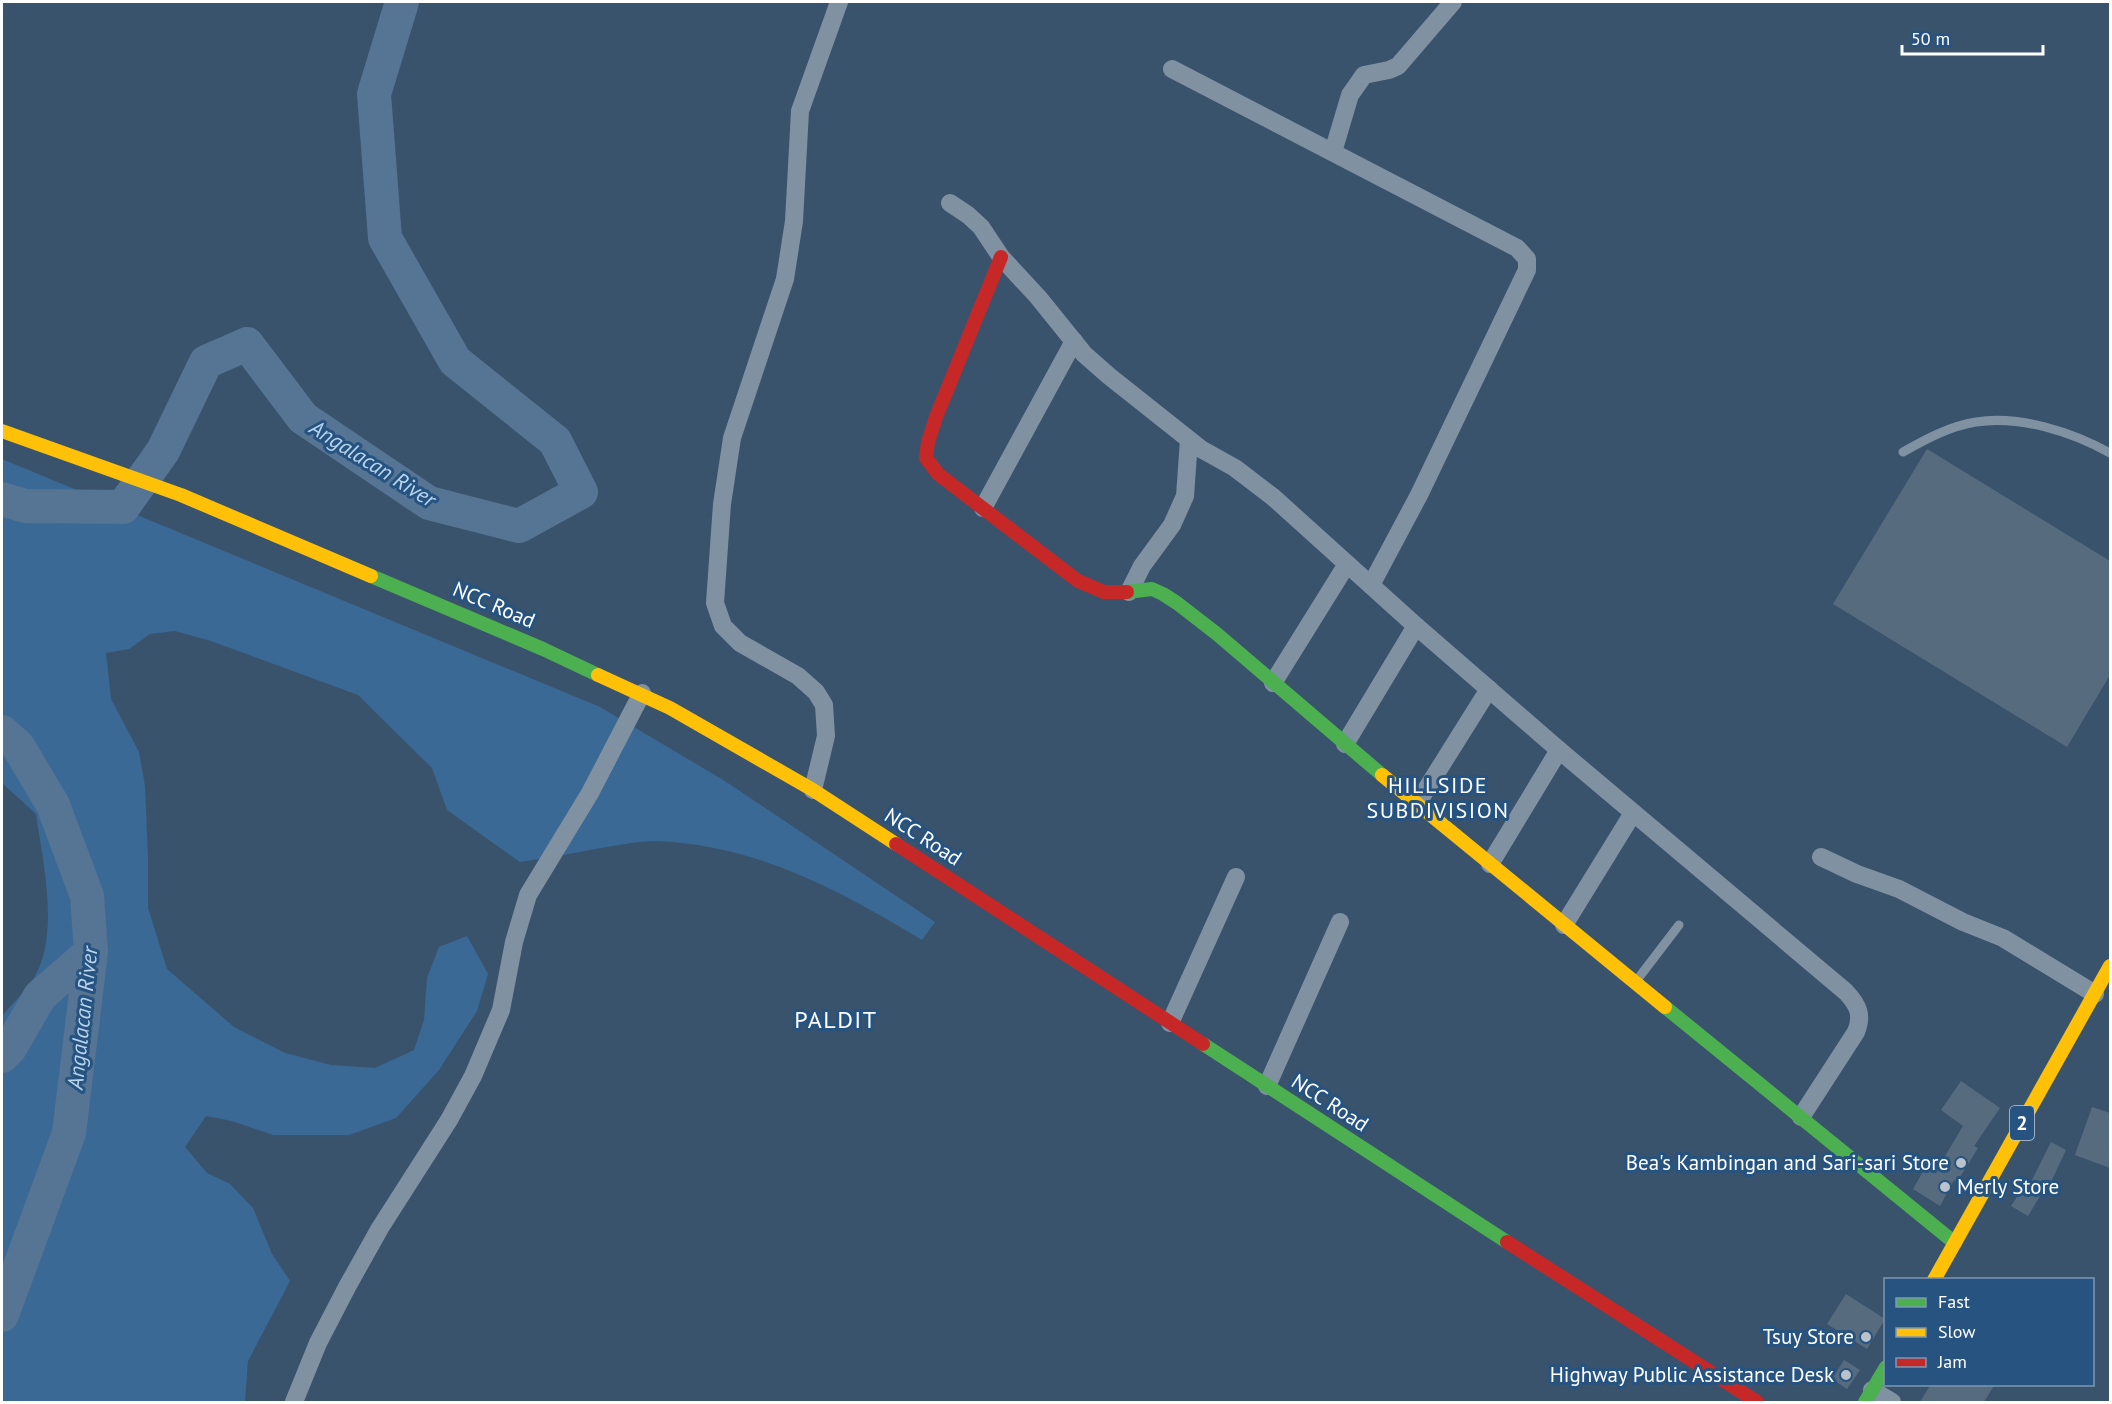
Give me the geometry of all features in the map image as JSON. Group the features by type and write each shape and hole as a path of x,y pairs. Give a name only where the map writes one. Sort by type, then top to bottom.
{"main road":[{"path":"1001,256 928,442 926,458 938,474 1078,580 1095,590 1118,594 1148,588 1159,592 1219,637 1417,804 1954,1243"},
{"name":"NCC Road","path":"2,430 181,495 642,693 813,790 1757,1402"},
{"name":"2","path":"1935,1278 2110,966"},
{"path":"1869,1396 1884,1370"}],"street":[{"path":"813,790 826,736 824,705 816,692 798,676 740,643 723,626 716,603 722,504 732,438 784,279 794,221 801,111 839,2"},
{"path":"1332,152 1350,95 1364,75 1398,66 1453,2"},
{"path":"1172,69 1517,248 1527,259 1527,270 1424,485 1371,585"},
{"path":"950,203 981,227 1001,256 1084,354 1189,440 1235,468 1273,497 1416,626 1559,750 1846,992 1856,1003 1860,1013 1856,1032 1801,1117"},
{"path":"983,508 1074,341"},
{"path":"1129,592 1142,566 1173,525 1185,496 1189,440"},
{"path":"1273,683 1347,564"},
{"path":"1345,744 1416,626"},
{"path":"1417,804 1489,689"},
{"path":"294,1402 318,1343 347,1287 380,1228 449,1120 473,1076 501,1010 512,951 528,895 590,793 642,693"},
{"path":"1490,864 1559,750"},
{"path":"1564,925 1633,813"},
{"path":"1821,857 1857,874 1899,889 2002,939 2095,994"},
{"path":"1170,1023 1236,877"},
{"path":"1267,1086 1340,922"},
{"path":"1869,1396 1892,1402"}],"lane":[{"path":"1903,452 1932,436 1974,422 2001,419 2045,428 2110,453"},
{"path":"1635,982 1679,925"}],"shaded area":[{"path":"2,459 600,707 725,781 935,922 922,940 827,887 795,873 728,851 693,844 656,841 622,844 520,862 447,810 432,768 358,695 211,641 175,631 150,634 129,649 106,653 111,699 139,752 145,786 148,908 167,969 234,1027 285,1053 331,1065 375,1068 414,1050 424,1020 427,978 439,947 467,936 488,974 477,1011 439,1070 396,1118 349,1135 273,1135 232,1121 206,1116 185,1147 207,1173 230,1184 253,1208 272,1254 290,1281 248,1361 245,1402 2,1402 2,1016 32,981 41,963 46,944 48,900 36,814 2,783"}],"building":[{"path":"1927,449 2110,561 2110,675 2067,747 1833,604"},
{"path":"1961,1081 2000,1108 1974,1146 1978,1148 1957,1182 1954,1180 1940,1206 1913,1189 1925,1168 1935,1173 1963,1126 1941,1110"},
{"path":"2092,1107 2110,1113 2110,1168 2075,1155"},
{"path":"2051,1142 2066,1150 2051,1182 2049,1181 2028,1216 2011,1206 2027,1182 2030,1184"},
{"path":"1846,1294 1884,1318 1867,1349 1827,1324"},
{"name":"Highway Public Assistance Desk","path":"1844,1360 1860,1370 1847,1389 1832,1379"},
{"path":"1930,1386 1994,1386 1984,1402 1920,1402"}],"waterway":[{"name":"Angalacan River","path":"2,499 25,506 123,507 163,451 206,362 247,344 303,418 429,503 519,526 581,492 555,441 455,361 385,238 374,94 402,2"},
{"name":"Angalacan River","path":"2,732 18,746 53,805 87,896 91,952 69,1133 2,1315"},
{"path":"2,1056 10,1048 40,996 91,952"}],"traffic: fast":[{"path":"371,576 543,649 598,675"},
{"path":"1127,592 1152,589 1177,603 1217,634 1382,775"},
{"path":"1665,1007 1955,1243"},
{"path":"1203,1044 1507,1242"},
{"path":"1865,1402 1884,1370"}],"traffic: slow":[{"path":"2,431 181,495 371,576"},
{"path":"598,675 670,708 813,790 896,844"},
{"path":"1382,775 1665,1007"},
{"path":"1935,1278 2110,966"}],"traffic: jam":[{"path":"1001,257 936,417 928,442 926,458 938,474 1078,581 1104,592 1127,592"},
{"path":"896,844 1203,1044"},
{"path":"1507,1242 1757,1402"}],"place":[{"name":"Bea's Kambingan and Sari-sari Store","path":"1961,1163"},
{"name":"Merly Store","path":"1945,1187"},
{"name":"Tsuy Store","path":"1866,1337"},
{"name":"Highway Public Assistance Desk","path":"1846,1375"}],"district":[{"name":"HILLSIDE SUBDIVISION","path":"1438,798"},
{"name":"PALDIT","path":"836,1020"}]}
